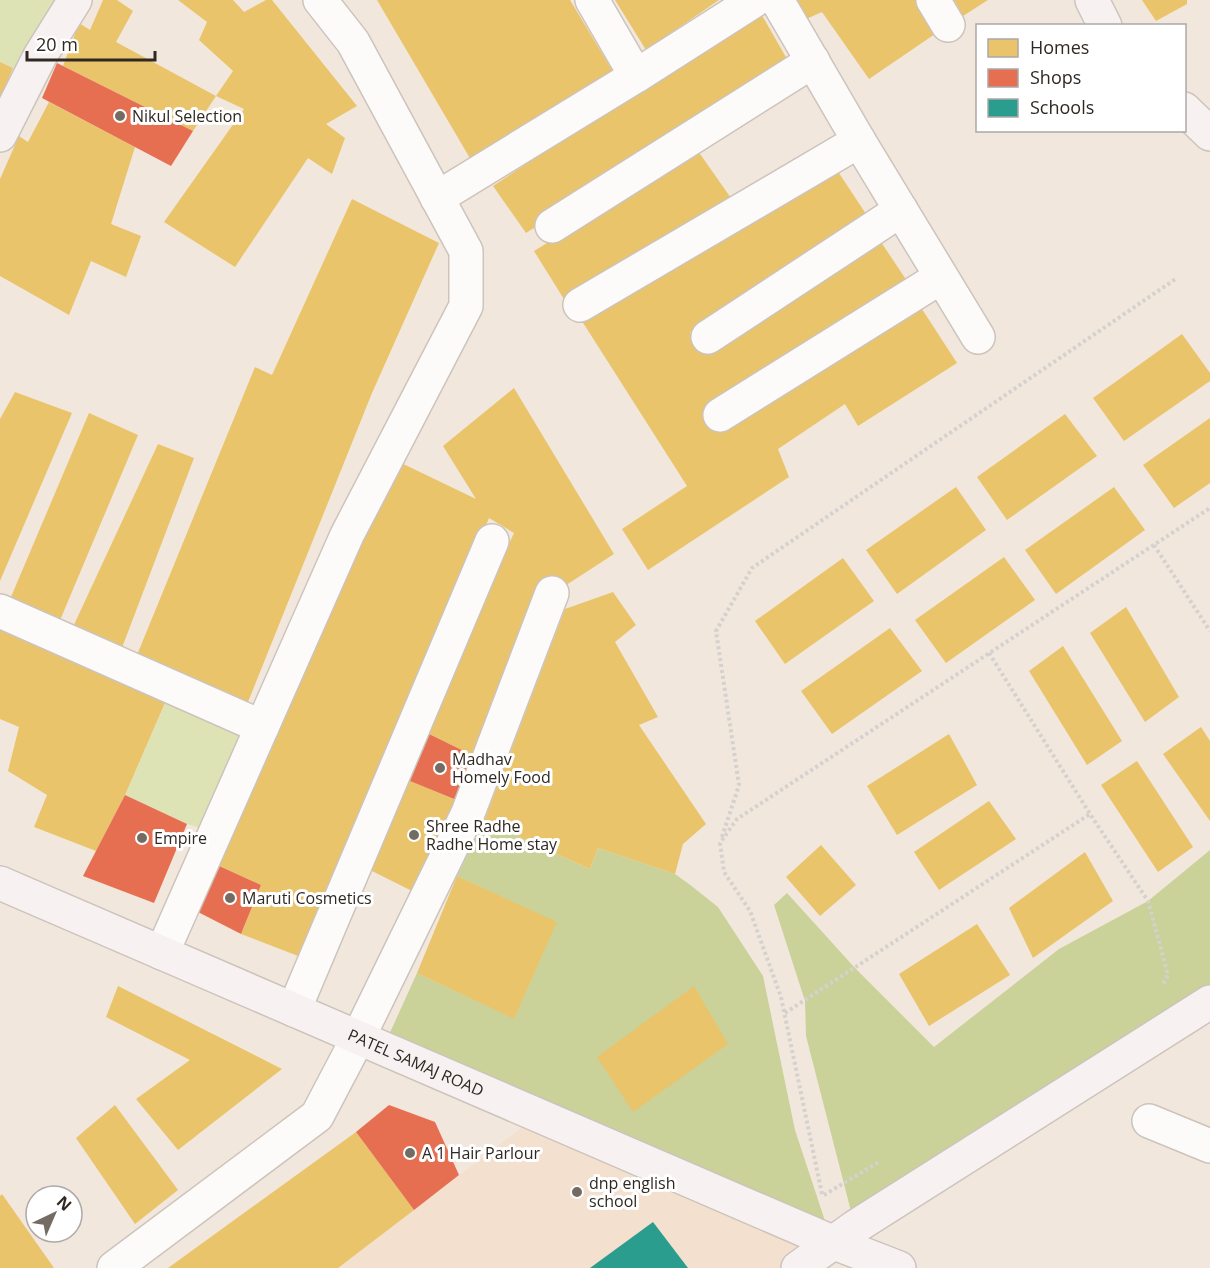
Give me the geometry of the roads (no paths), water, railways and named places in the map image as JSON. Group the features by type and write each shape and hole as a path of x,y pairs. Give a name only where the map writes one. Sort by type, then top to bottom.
{"street":[{"path":"0,135 40,56 75,0"},
{"path":"162,953 347,535 466,306 466,250 353,42 320,0"},
{"path":"592,0 636,76"},
{"path":"437,198 755,0"},
{"path":"777,0 859,141 978,337"},
{"path":"1092,0 1105,24"},
{"path":"552,226 813,61"},
{"path":"1186,110 1210,134"},
{"path":"580,305 859,141"},
{"path":"708,337 901,210"},
{"path":"720,415 941,277"},
{"path":"294,1010 492,541"},
{"path":"114,1268 317,1116 358,1038 468,813 552,593"},
{"path":"0,611 262,727"},
{"name":"PATEL SAMAJ ROAD","path":"0,883 832,1242 899,1268"},
{"path":"798,1268 832,1242 1210,1002"},
{"path":"1149,1121 1210,1146"}],"place":[{"name":"Nikul Selection","path":"120,116"},
{"name":"Madhav Homely Food","path":"440,768"},
{"name":"Shree Radhe Radhe Home stay","path":"414,835"},
{"name":"Empire","path":"142,838"},
{"name":"Maruti Cosmetics","path":"230,898"},
{"name":"A 1 Hair Parlour","path":"410,1153"},
{"name":"dnp english school","path":"577,1192"}]}
